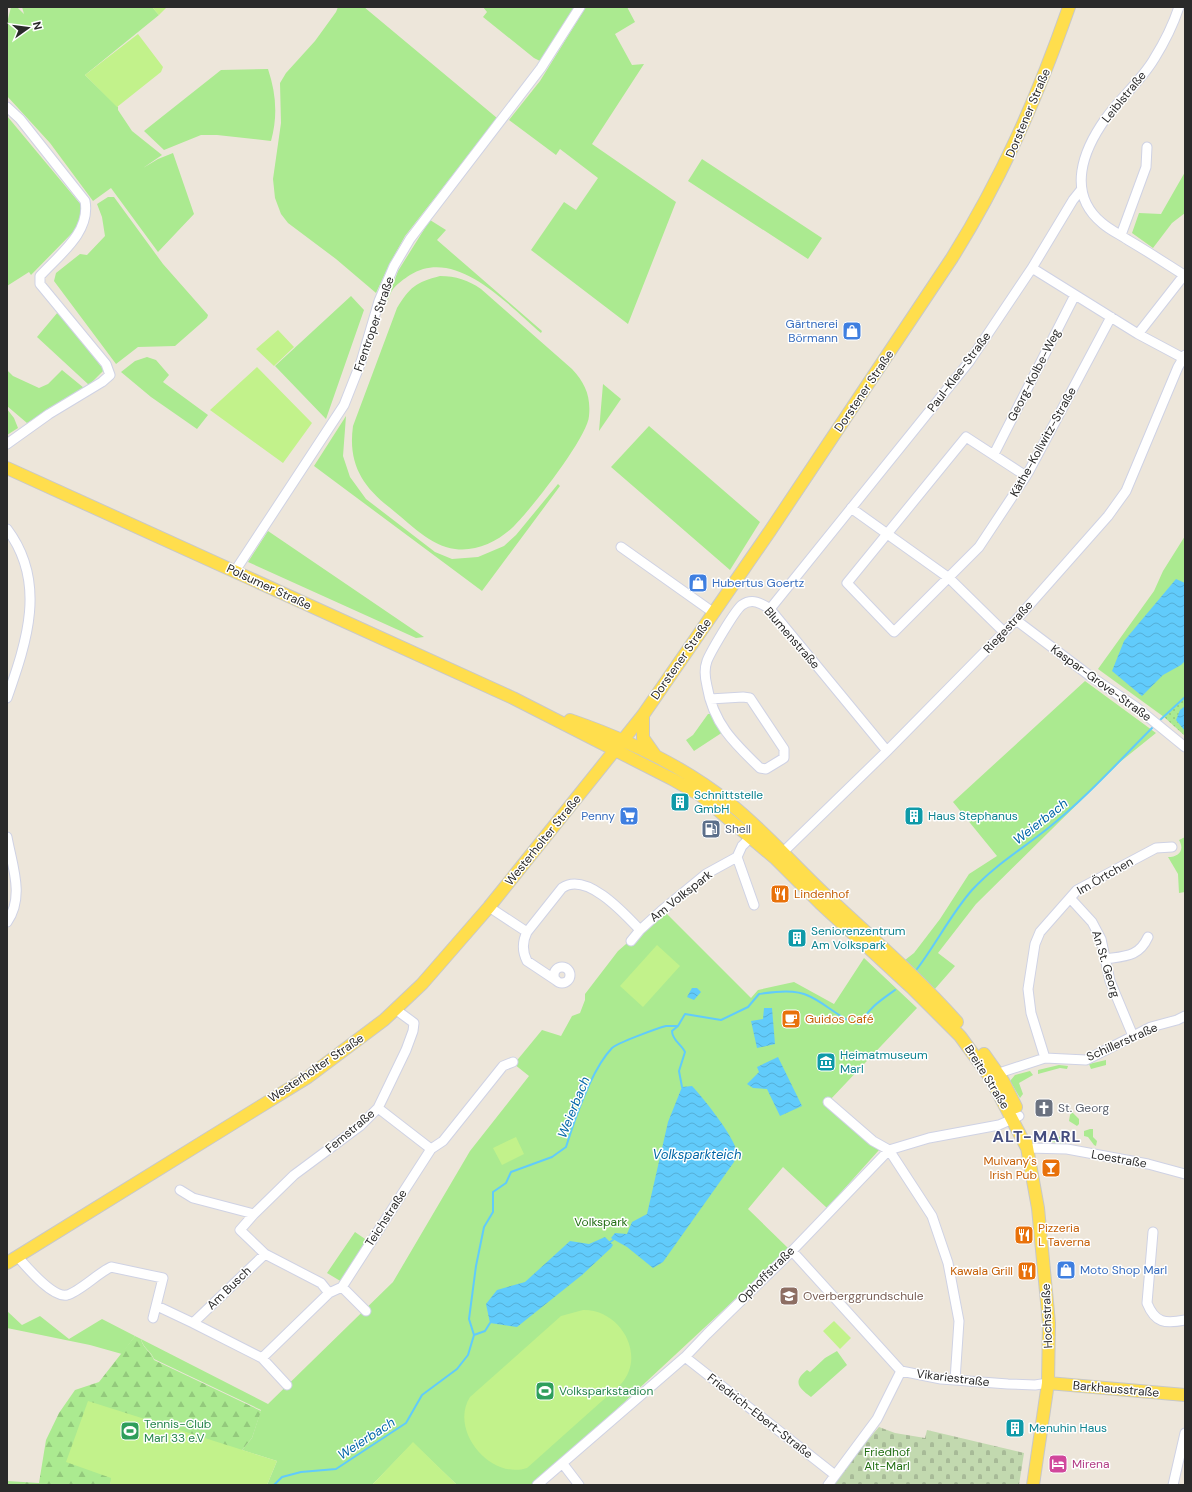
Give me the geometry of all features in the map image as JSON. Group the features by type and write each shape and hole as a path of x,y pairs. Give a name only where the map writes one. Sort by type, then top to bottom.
{"main road":[{"name":"Dorstener Straße","path":"618,746 643,715 714,613 915,315 973,225 1025,123 1069,7"},
{"name":"Polsumer Straße","path":"7,468 236,571 531,707 589,726 618,746"},
{"path":"643,715 643,738 658,758"},
{"name":"Breite Straße","path":"618,746 658,758 707,786 729,803 754,833"},
{"name":"Breite Straße","path":"618,746 700,795 754,833 779,856 825,908 947,1023 993,1075 1016,1117 1027,1148"},
{"name":"Westerholter Straße","path":"12,1260 308,1077 353,1045 395,1009 443,961 489,907 618,746"},
{"name":"Hochstraße","path":"1027,1148 1038,1208 1048,1296 1048,1383 1033,1485"},
{"name":"Barkhausstraße","path":"1048,1383 1185,1395"}],"street":[{"name":"Frentroper Straße","path":"236,571 344,405 358,369 379,301 394,266 410,239 541,68 580,7"},
{"name":"Leiblstraße","path":"1179,7 1154,59 1140,80 1106,118 1095,135 1084,157 1080,172 1081,190 1088,207 1102,224 1185,275"},
{"path":"7,107 20,119 85,201 87,212 85,221 77,235 40,276 40,284 106,364 110,375 102,382 24,431 7,444"},
{"path":"1121,235 1146,167 1147,147"},
{"path":"1081,190 1072,200 1032,268 1138,334 1184,357"},
{"name":"Paul-Klee-Straße","path":"770,609 969,362 1032,268"},
{"path":"1138,334 1185,275"},
{"name":"Georg-Kolbe-Weg","path":"994,454 1075,295"},
{"name":"Käthe-Kollwitz-Straße","path":"888,534 847,583 894,632 979,547 1026,476 1111,317"},
{"name":"Riegestraße","path":"779,856 887,751 1016,620 1108,516 1126,491 1178,367 1184,357"},
{"path":"888,534 966,437 1026,476"},
{"path":"851,508 949,578 1004,632"},
{"path":"7,529 19,547 25,560 29,574 30,590 29,618 22,651 7,698"},
{"path":"621,547 714,613"},
{"name":"Blumenstraße","path":"710,699 750,698 784,749 784,758 766,769 760,768 726,733 716,717 710,699 705,673 707,661 736,612 743,604 752,601 759,602 770,609 887,751"},
{"name":"Kaspar-Grove-Straße","path":"1016,620 1090,676 1152,719 1185,747"},
{"name":"Am Volkspark","path":"631,941 640,930 706,874 737,857 742,846 754,833"},
{"path":"7,837 16,886 16,897 15,907 7,922"},
{"name":"Im Örtchen","path":"1045,1058 1032,1013 1028,989 1030,967 1035,944 1040,932 1077,890 1156,848 1172,847"},
{"path":"737,857 754,905"},
{"path":"557,981 527,961 523,940 527,932 562,888 569,883 575,882 604,895 640,930"},
{"name":"An St. Georg","path":"1070,898 1092,922 1101,939 1115,995 1133,1036"},
{"path":"489,907 527,932"},
{"path":"1105,959 1132,954 1144,947 1148,937"},
{"name":"Femstraße","path":"265,1254 240,1230 254,1214 294,1175 360,1126 378,1108 406,1050 415,1027 414,1023 395,1009"},
{"name":"Schillerstraße","path":"993,1075 1045,1058 1086,1060 1151,1027 1177,1020 1185,1016"},
{"name":"Teichstraße","path":"342,1287 431,1149 444,1141 503,1066 513,1062"},
{"path":"828,1102 873,1141 889,1150 932,1216 948,1263 959,1321 955,1380"},
{"path":"378,1108 431,1149"},
{"name":"Ophoffstraße","path":"537,1485 685,1358 707,1334 792,1251 889,1150 929,1138 999,1125 1016,1117"},
{"name":"Loestraße","path":"1027,1148 1066,1150 1148,1164 1185,1174"},
{"path":"180,1190 193,1198 254,1214"},
{"path":"1153,1232 1147,1303 1151,1312 1156,1318 1162,1321 1168,1323 1185,1320"},
{"name":"Vikariestraße","path":"792,1251 901,1371 941,1379 1022,1384 1048,1383"},
{"path":"265,1254 320,1283 330,1293"},
{"name":"Am Busch","path":"193,1323 265,1254"},
{"path":"12,1260 36,1276 58,1294 67,1295 111,1267 163,1278 153,1318"},
{"path":"262,1358 330,1293 342,1287 366,1311"},
{"path":"157,1306 262,1358 287,1385"},
{"name":"Friedrich-Ebert-Straße","path":"685,1358 835,1475"},
{"path":"828,1485 877,1419 901,1371"},
{"path":"1174,1485 1185,1433"},
{"path":"563,1464 579,1485"}],"green space":[{"path":"11,7 17,7 24,14 22,7 152,7 159,15 85,75 118,107 118,110 132,131 162,155 143,168 158,159 173,153 194,214 158,252 111,188 93,201 50,143 7,96 7,23"},
{"path":"152,7 167,7 159,15"},
{"path":"338,7 364,7 497,118 405,236 376,293 336,259 288,223 281,214 275,198 273,179 281,123 280,83 286,73 315,41"},
{"path":"483,7 575,7 540,61 534,58 483,17 487,12"},
{"path":"586,7 627,7 635,22 615,34 632,65 644,64 592,144 676,202 628,324 531,250 564,202 576,210 598,178 560,149 556,155 509,120 540,81"},
{"path":"138,34 163,67 161,72 117,107 85,75"},
{"path":"268,69 273,87 275,105 275,123 271,141 217,135 201,135 164,150 144,131 221,70"},
{"path":"7,116 82,206 83,211 77,228 31,275 29,272 7,286"},
{"path":"702,159 822,238 808,259 688,181"},
{"path":"1185,172 1185,213 1172,223 1153,248 1132,233 1139,213 1161,214"},
{"path":"108,197 114,197 163,264 208,315 207,318 175,346 138,347 116,364 54,281 56,273 80,254 87,255 105,236 102,217 97,204"},
{"path":"430,220 446,230 437,240 542,331 541,333 513,308 480,283 463,273 445,268 427,268 410,275 393,289 386,303 398,271"},
{"path":"440,276 462,279 481,289 572,369 584,385 589,402 589,416 579,440 544,491 531,507 512,528 500,538 485,545 463,550 446,547 428,538 379,499 364,481 359,472 353,451 353,426 397,308 405,295 419,283"},
{"path":"351,296 364,310 326,419 275,366"},
{"path":"58,312 104,370 89,385 37,337"},
{"path":"278,330 294,347 274,366 256,349"},
{"path":"147,357 156,360 169,375 163,382 208,415 197,429 151,397 121,372 135,361"},
{"path":"257,367 312,423 283,463 210,410"},
{"path":"7,370 13,376 39,388 48,384 62,370 84,388 27,423 7,406"},
{"path":"603,384 621,399 599,431"},
{"path":"7,409 14,418 18,428 7,435"},
{"path":"346,416 343,456 350,477 366,499 435,552 452,559 478,557 504,546 516,535 558,484 560,486 482,591 314,466"},
{"path":"649,426 760,522 730,570 611,467"},
{"path":"268,531 424,637 416,638 248,562"},
{"path":"1185,536 1185,697 1164,717 1098,669 1154,591 1163,571"},
{"path":"1085,681 1156,733 1120,762 976,904 938,953 955,966 934,990 905,960 914,953 940,919 969,874 997,856 953,802"},
{"path":"1185,697 1185,736 1164,717"},
{"path":"708,714 712,714 723,732 694,751 686,740 693,735"},
{"path":"1185,837 1185,892 1179,893 1178,874 1168,857 1175,856 1180,852 1181,844 1179,840"},
{"name":"Volkspark","path":"664,911 751,998 758,990 794,982 834,1004 864,958 917,1008 829,1101 879,1150 827,1208 783,1167 748,1209 789,1249 561,1461 532,1485 457,1485 413,1443 372,1485 267,1485 277,1461 242,1450 252,1438 261,1410 154,1359 143,1345 141,1339 268,1404 393,1282 470,1151 529,1076 514,1064 542,1030 561,1036 572,1016 580,1013 585,1000 585,994 618,951"},
{"path":"657,945 680,966 643,1007 620,986"},
{"path":"1106,1060 1106,1065 1091,1069 1089,1064"},
{"path":"1059,1065 1068,1066 1067,1069 1060,1068 1038,1074 1038,1070"},
{"path":"1030,1071 1033,1075 1019,1083 1023,1094 1020,1098 1010,1081 1015,1075"},
{"path":"1072,1112 1079,1119 1079,1124 1077,1126 1069,1121"},
{"path":"1093,1129 1093,1137 1097,1141 1096,1146 1088,1137 1084,1136 1084,1131"},
{"path":"1066,1133 1068,1136 1063,1144 1048,1141 1050,1135 1059,1137"},
{"path":"516,1137 524,1154 502,1165 493,1148"},
{"path":"355,1232 368,1241 342,1282 327,1273"},
{"name":"Volksparkstadion","path":"583,1310 596,1312 608,1317 618,1325 626,1336 630,1348 631,1360 628,1372 621,1384 527,1468 513,1470 500,1467 487,1460 469,1437 465,1424 465,1410 470,1397 561,1316"},
{"path":"7,1311 22,1325 40,1316 69,1339 102,1319 135,1336 122,1354 90,1345 7,1328"},
{"path":"834,1321 851,1338 840,1349 823,1331"},
{"path":"135,1336 141,1339 143,1345 154,1360 261,1411 252,1438 242,1450 112,1478 110,1485 7,1485 7,1481 39,1483 46,1440 59,1413 75,1390 99,1382"},
{"path":"837,1351 847,1365 811,1397 803,1391 799,1385 802,1374 807,1370 810,1372 825,1358"},
{"name":"Tennis-Club Marl 33 e.V","path":"88,1401 277,1461 267,1485 110,1485 111,1478 66,1462"},
{"name":"Friedhof Alt-Marl","path":"879,1427 895,1433 925,1438 927,1430 1024,1453 1019,1485 832,1485 844,1467"},
{"path":"413,1442 457,1485 372,1485"}],"water":[{"path":"1176,579 1185,583 1185,661 1181,665 1163,675 1142,696 1112,671 1124,641"},
{"path":"1185,706 1185,731 1176,720 1180,710"},
{"path":"692,988 697,988 701,992 694,1000 687,997"},
{"path":"764,1008 772,1008 775,1044 757,1048 751,1021 763,1019"},
{"path":"778,1057 802,1106 780,1116 767,1089 753,1088 747,1084 759,1072 757,1067"},
{"name":"Volksparkteich","path":"692,1086 703,1098 731,1137 736,1148 735,1158 734,1162 663,1262 653,1268 627,1247 611,1238 615,1233 627,1234 632,1222 647,1214 668,1122 682,1087"},
{"path":"605,1237 613,1245 611,1248 582,1275 517,1327 490,1323 486,1304 497,1290 525,1282 570,1241 589,1244"}],"waterway":[{"name":"Weierbach","path":"1159,721 1185,697"},
{"name":"Weierbach","path":"917,969 957,909 972,890 999,865 1047,829 1075,805 1154,726"},
{"name":"Weierbach","path":"274,1485 282,1477 301,1472 336,1469 406,1423 422,1395 457,1369 468,1355 474,1335 469,1319 476,1266 484,1227 493,1212 493,1192 506,1183 511,1172 552,1157 566,1147 584,1095 604,1057 612,1048 629,1039 662,1027 678,1026 685,1014 721,1020 748,1007 759,994 771,992 797,992 809,996 842,1017 861,1024 871,1009 895,990"},
{"path":"678,1026 672,1031 672,1034 685,1052 679,1071 682,1087"},
{"path":"474,1335 485,1331 490,1323"}],"place":[{"name":"Gärtnerei Börmann","path":"852,331"},
{"name":"Hubertus Goertz","path":"698,583"},
{"name":"Schnittstelle GmbH","path":"680,802"},
{"name":"Penny","path":"629,816"},
{"name":"Haus Stephanus","path":"914,816"},
{"name":"Shell","path":"711,829"},
{"name":"Lindenhof","path":"780,894"},
{"name":"Seniorenzentrum Am Volkspark","path":"797,938"},
{"name":"Guidos Café","path":"791,1019"},
{"name":"Heimatmuseum Marl","path":"826,1062"},
{"name":"St. Georg","path":"1044,1108"},
{"name":"Mulvany's Irish Pub","path":"1051,1168"},
{"name":"Pizzeria L Taverna","path":"1024,1235"},
{"name":"Moto Shop Marl","path":"1066,1270"},
{"name":"Kawala Grill","path":"1027,1271"},
{"name":"Overberggrundschule","path":"789,1296"},
{"name":"Volksparkstadion","path":"545,1391"},
{"name":"Menuhin Haus","path":"1015,1428"},
{"name":"Tennis-Club Marl 33 e.V","path":"130,1431"},
{"name":"Mirena","path":"1058,1464"}],"district":[{"name":"ALT-MARL","path":"1037,1136"}]}
